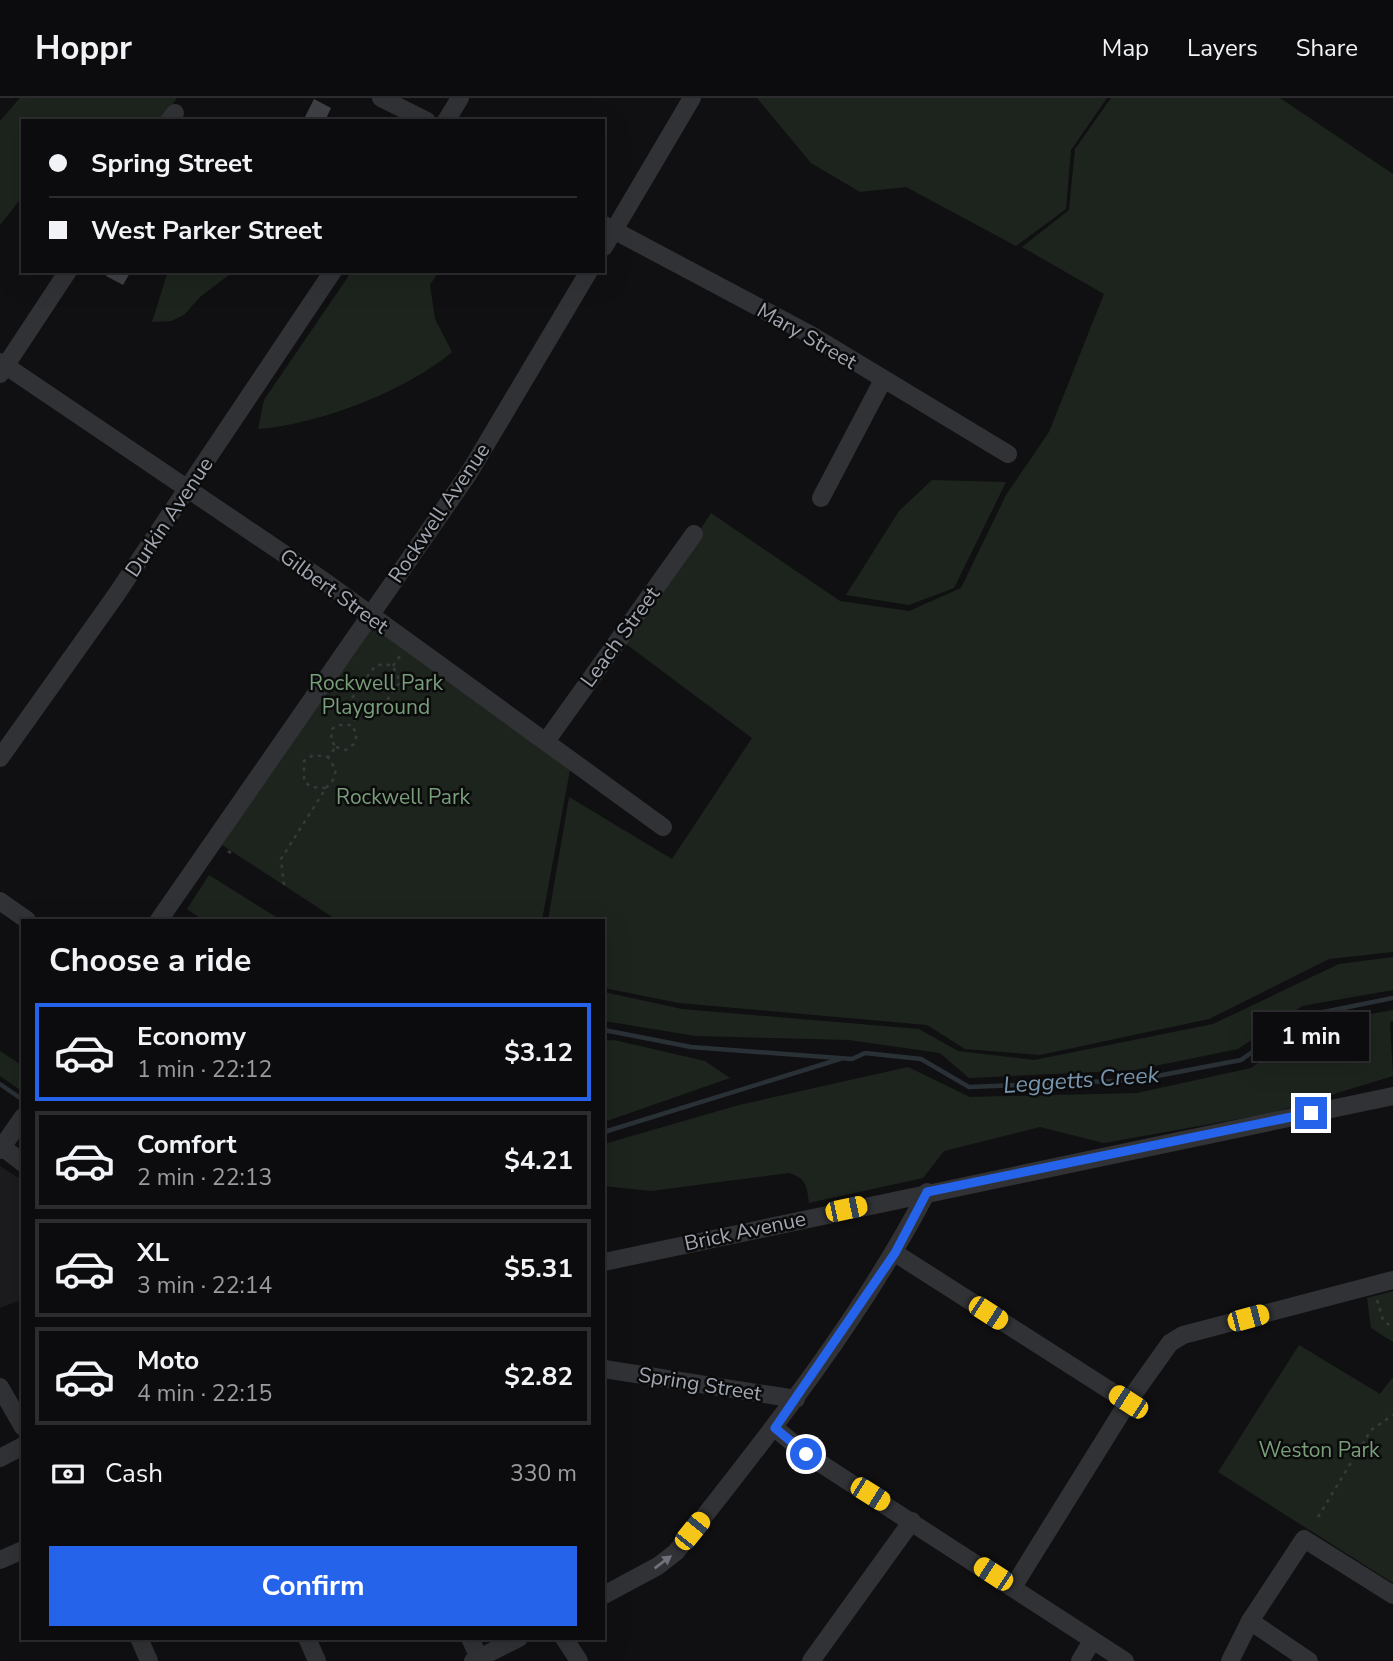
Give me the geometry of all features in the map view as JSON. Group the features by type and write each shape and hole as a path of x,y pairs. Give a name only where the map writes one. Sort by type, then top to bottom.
{"street":[{"path":"381,98 417,119"},
{"path":"447,119 460,98"},
{"path":"609,228 692,98"},
{"name":"Mary Street","path":"609,228 811,335 1008,454"},
{"path":"2,368 67,273"},
{"name":"Durkin Avenue","path":"0,758 188,489 332,273"},
{"name":"Rockwell Avenue","path":"160,919 469,473 588,273"},
{"name":"Gilbert Street","path":"2,368 188,489 324,582 547,740 663,827"},
{"path":"821,498 883,380"},
{"name":"Leach Street","path":"547,740 694,534"},
{"path":"0,901 26,919"},
{"name":"Brick Avenue","path":"605,1262 1393,1096"},
{"path":"21,1120 1,1149 21,1162"},
{"path":"605,1594 658,1566 676,1552 796,1399 895,1253 927,1192"},
{"path":"895,1253 1128,1402"},
{"path":"1013,1587 1128,1402 1170,1343 1183,1335 1393,1280"},
{"name":"Spring Street","path":"605,1369 796,1399"},
{"path":"0,1387 21,1424"},
{"name":"Spring Street","path":"775,1428 806,1454 1125,1661"},
{"path":"0,1458 21,1447"},
{"path":"811,1661 912,1521"},
{"path":"1230,1661 1250,1621 1304,1539 1393,1595"},
{"path":"0,1560 21,1551"},
{"path":"1250,1621 1309,1661"},
{"path":"140,1640 149,1661"},
{"path":"308,1640 317,1661"},
{"path":"471,1640 476,1660 515,1640"},
{"path":"565,1640 579,1661"},
{"path":"1080,1661 1092,1641"}],"path":[{"path":"393,666 400,656"},
{"path":"357,717 352,707 352,698 375,666 393,666"},
{"path":"357,717 375,717 400,682 393,666"},
{"path":"351,725 357,717"},
{"path":"338,724 351,725 357,734 354,744 346,750 336,747 331,740 332,729 338,724"},
{"path":"328,757 336,747"},
{"path":"326,788 311,787 304,781 302,768 304,761 313,755 328,757"},
{"path":"284,885 281,859 333,780 336,770 328,757"},
{"path":"1374,1290 1383,1320 1393,1328"},
{"path":"1318,1517 1371,1430 1393,1415"}],"shaded area":[{"path":"0,1166 21,1180 21,1300 0,1308"}],"green space":[{"path":"20,98 177,98 161,119 21,119 21,199 0,225 0,121"},
{"path":"757,98 1107,98 1071,150 1066,209 1016,246 906,187 860,192 811,163"},
{"path":"1111,98 1280,98 1393,174 1393,952 1329,959 1209,1019 1040,1055 965,1049 927,1025 679,1003 605,988 605,919 548,919 569,797 672,859 752,738 626,644 711,513 840,601 909,611 961,588 1006,495 1049,432 1104,294 1022,247 1069,210 1075,149"},
{"path":"167,273 231,273 200,297 184,315 171,321 152,322"},
{"path":"351,273 438,273 430,285 435,319 452,352 433,366 411,380 360,404 307,421 258,429 264,400"},
{"path":"932,480 1006,482 954,588 909,605 846,595 899,511"},
{"name":"Rockwell Park","path":"370,621 571,765 542,919 335,919 222,845"},
{"path":"209,875 279,919 202,919 187,909"},
{"path":"1393,957 1393,990 1302,1006 1238,1049 1135,1070 969,1078 940,1053 849,1040 695,1036 605,1021 605,992 682,1009 919,1029 958,1051 1034,1060 1213,1024 1339,964"},
{"path":"1393,1010 1393,1021 1390,1022 1393,1076 1272,1113 1104,1143 1040,1127 944,1151 923,1178 809,1203 805,1184 799,1177 789,1173 651,1191 605,1186 605,1144 739,1105 908,1067 970,1097 1137,1093 1251,1068 1309,1025"},
{"path":"614,1040 705,1061 730,1078 605,1122 605,1041"},
{"path":"0,1051 21,1065 21,1091 0,1076"},
{"path":"1393,1291 1393,1342 1371,1328 1367,1298"},
{"name":"Weston Park","path":"1299,1345 1380,1394 1393,1377 1393,1583 1218,1472"}],"building":[{"path":"314,99 331,108 326,119 304,119"},
{"path":"108,273 130,273 123,285 106,276"}],"waterway":[{"name":"Leggetts Creek","path":"605,1030 691,1047 852,1059 865,1053 921,1059 969,1087 1136,1080 1241,1060 1304,1016 1393,998"},
{"name":"Leggetts Creek","path":"605,1132 840,1059"},
{"name":"Leggetts Creek","path":"0,1084 21,1099"}],"route":[{"path":"806,1454 775,1428 895,1253 927,1192 1311,1113"}],"park label":[{"name":"Rockwell Park Playground","path":"376,695"}]}
